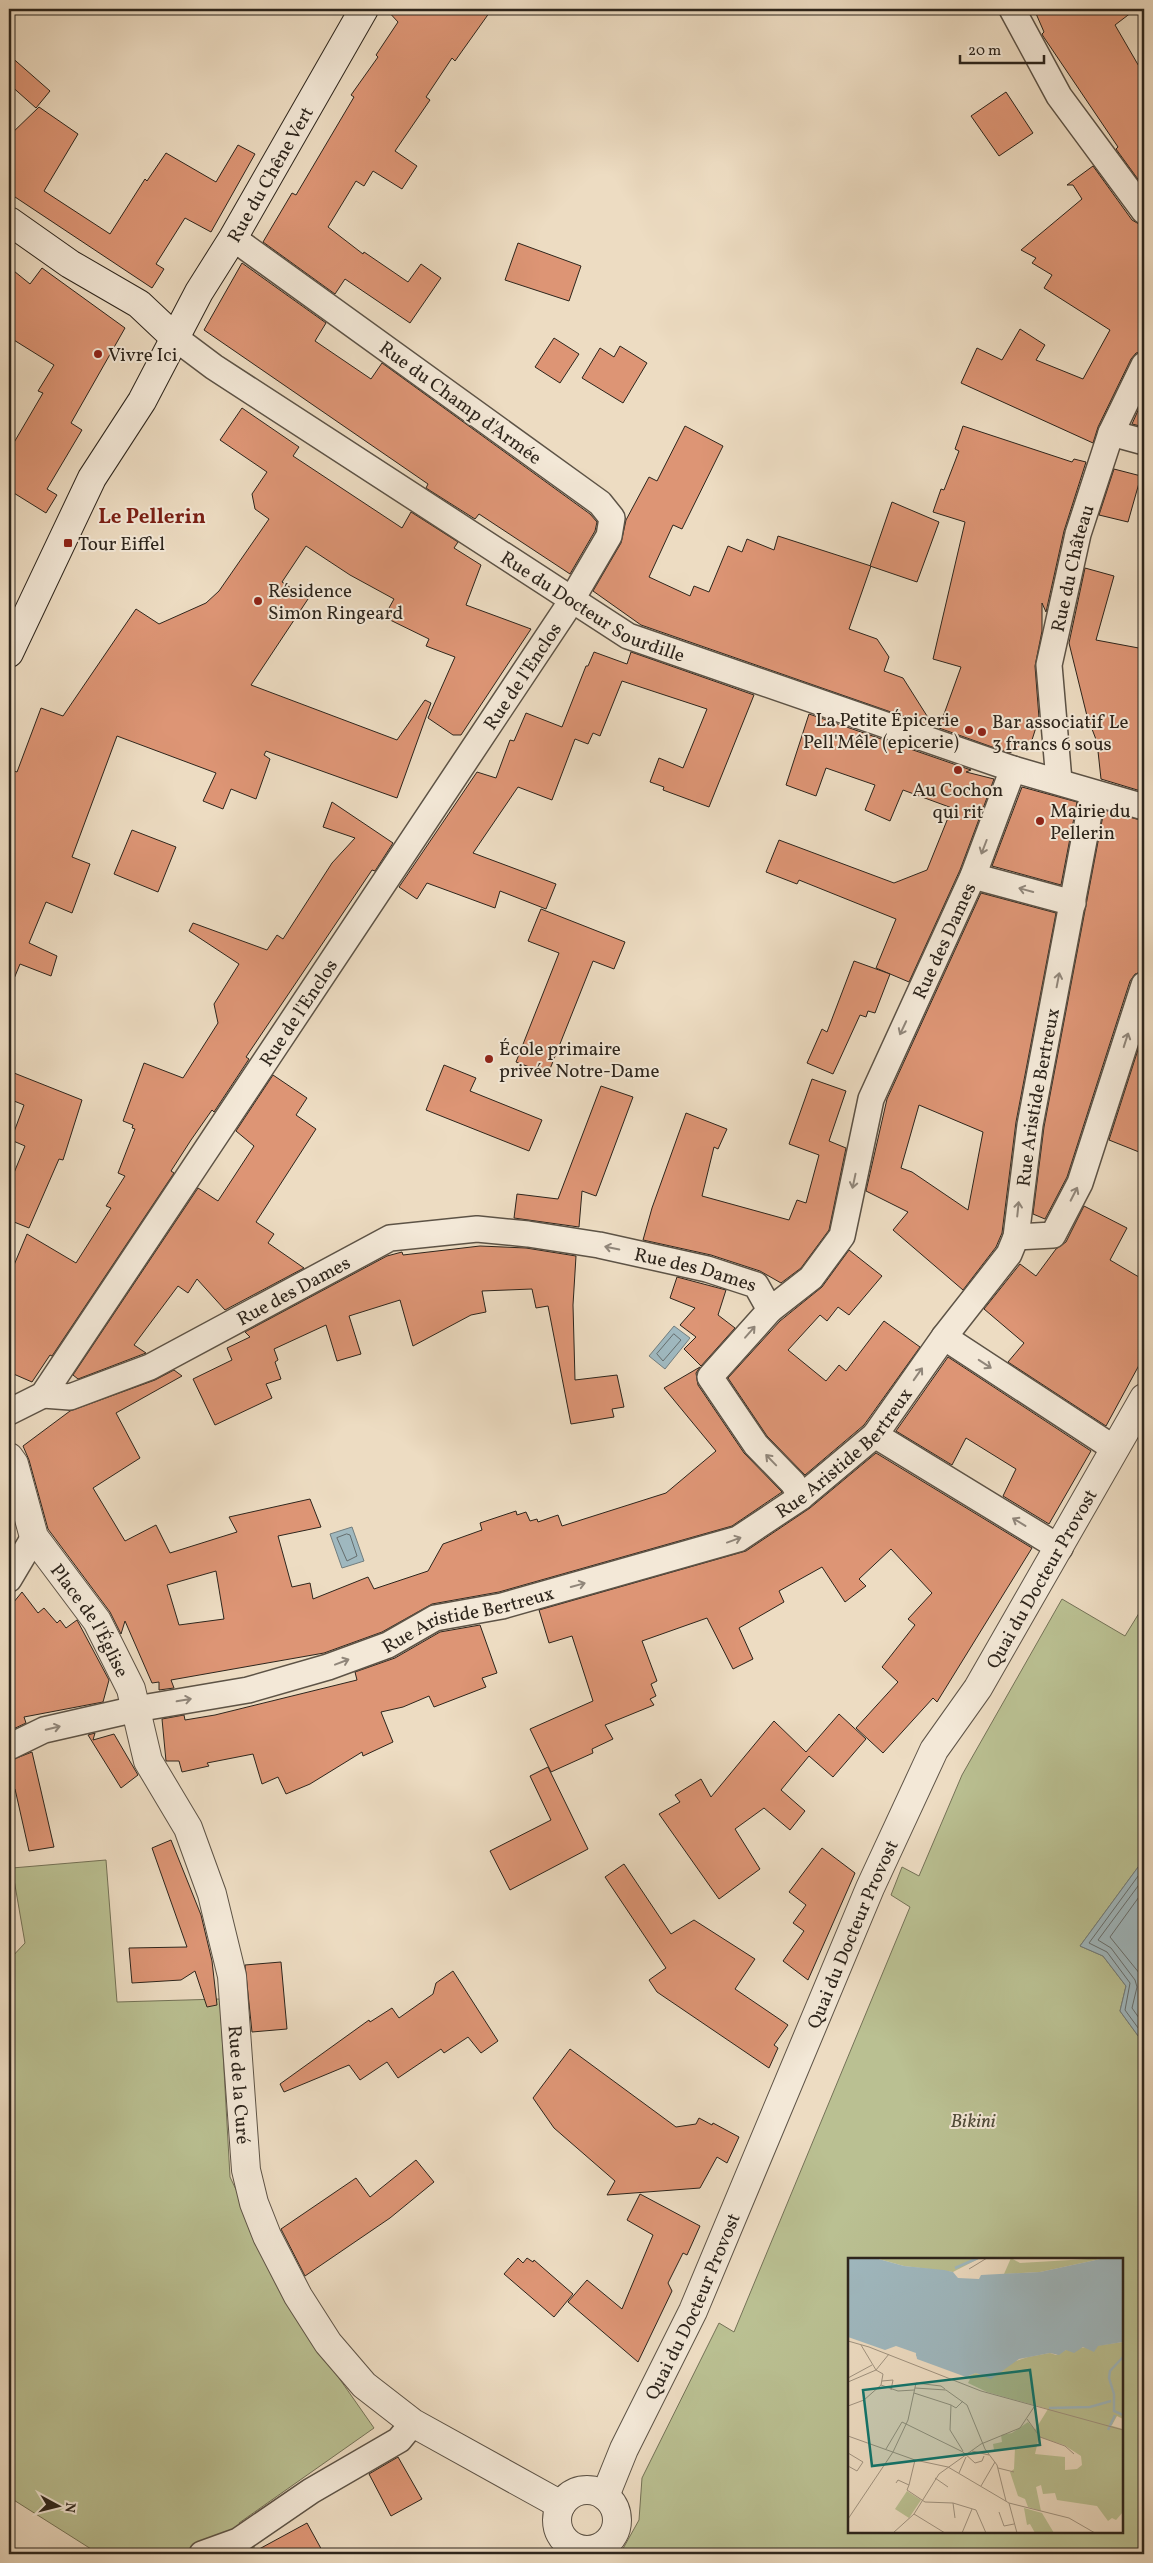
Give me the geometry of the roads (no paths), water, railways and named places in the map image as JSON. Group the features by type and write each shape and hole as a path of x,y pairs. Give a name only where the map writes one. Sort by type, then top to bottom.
{"street":[{"name":"Rue du Chêne Vert","path":"9,652 92,478 142,400 174,337 364,9"},
{"path":"1012,9 1059,96 1144,211"},
{"path":"9,221 70,264 139,304 174,337"},
{"name":"Rue du Champ d'Armée","path":"232,238 600,503 612,518 608,536 573,598"},
{"name":"Rue du Docteur Sourdille","path":"174,337 214,367 499,553 573,598 628,636 1014,769 1059,781"},
{"name":"Rue du Château","path":"1059,781 1049,666 1078,534 1111,433 1144,365"},
{"path":"1111,433 1144,442"},
{"name":"Rue de l'Enclos","path":"9,1412 43,1395 573,598"},
{"name":"Rue des Dames","path":"43,1395 70,1397 150,1367 390,1238 477,1229 600,1245 707,1269 756,1285 770,1310 811,1278 842,1236 871,1099 973,876 1014,769"},
{"path":"1059,781 1093,793 1144,807"},
{"name":"Rue Aristide Bertreux","path":"9,1747 44,1730 136,1709 248,1690 328,1667 388,1645 434,1618 502,1606 738,1539 801,1497 875,1435 944,1337 1009,1254 1016,1237 1030,1125 1093,793"},
{"path":"973,876 1073,903"},
{"path":"1016,1237 1053,1235 1080,1182 1144,985"},
{"path":"770,1310 710,1377 756,1445 793,1483 801,1497"},
{"path":"944,1337 1115,1449"},
{"name":"Quai du Docteur Provost","path":"605,2496 624,2449 693,2311 870,1888 934,1750 978,1688 1060,1548 1144,1398"},
{"path":"875,1435 1060,1548"},
{"name":"Place de l'Église","path":"9,1457 14,1464 34,1538 97,1621 131,1689 136,1709"},
{"name":"Place de l'Église","path":"9,1578 34,1538"},
{"name":"Rue de la Curé","path":"136,1709 148,1761 188,1828 212,1894 232,1976 246,2170 264,2228 298,2296 328,2343 364,2386 413,2423 561,2505"},
{"path":"202,2554 238,2541 311,2491 399,2440 413,2423"},
{"path":"585,2490 596,2491 605,2496 616,2511 616,2530 612,2538 597,2549 578,2552 570,2546 559,2532 557,2522 561,2505 567,2497 585,2490"}],"water":[{"path":"674,1326 690,1338 665,1369 649,1356"},
{"path":"352,1527 364,1561 342,1568 330,1534"},
{"path":"1144,1859 1144,2044 1120,2011 1126,1986 1103,1956 1080,1946"}],"place":[{"name":"Vivre Ici","path":"98,354"},
{"name":"Tour Eiffel","path":"68,543"},
{"name":"Résidence Simon Ringeard","path":"258,601"},
{"name":"La Petite Épicerie Pell'Mêle (epicerie)","path":"969,730"},
{"name":"Bar associatif Le 3 francs 6 sous","path":"982,732"},
{"name":"Au Cochon qui rit","path":"958,770"},
{"name":"Mairie du Pellerin","path":"1040,821"},
{"name":"École primaire privée Notre-Dame","path":"489,1059"}],"district":[{"name":"Le Pellerin","path":"152,516"}],"park label":[{"name":"Bikini","path":"973,2120"}]}
